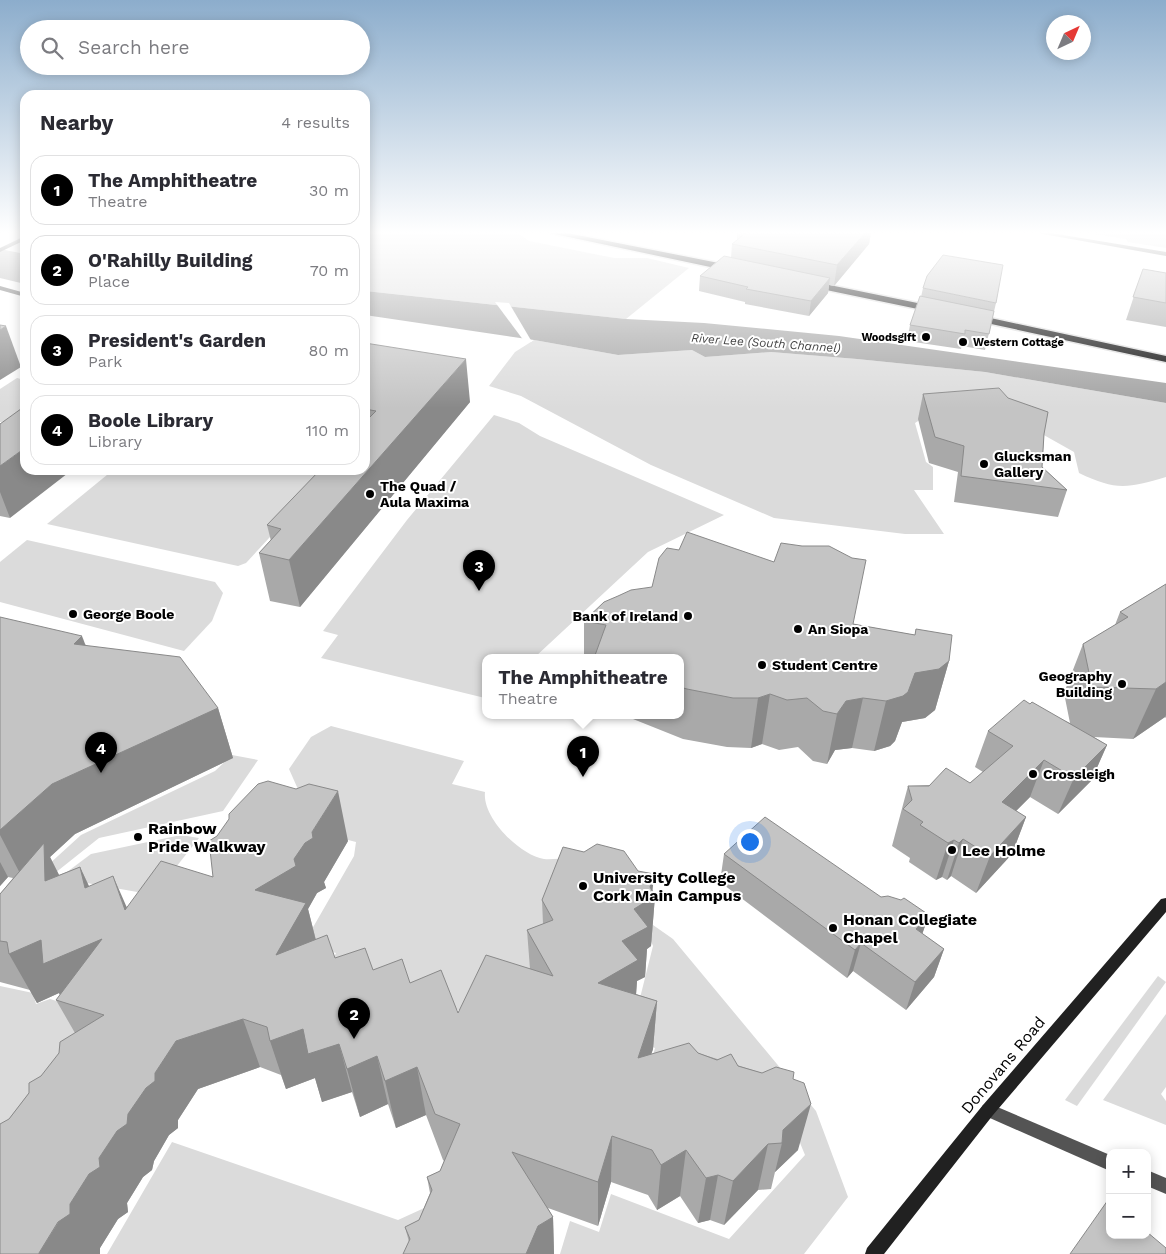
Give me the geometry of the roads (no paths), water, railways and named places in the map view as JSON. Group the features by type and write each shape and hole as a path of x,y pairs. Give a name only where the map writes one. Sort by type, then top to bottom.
{"highway":[{"path":"841,291 944,312"},
{"path":"963,316 1166,358"}],"street":[{"name":"Donovans Road","path":"873,1254 988,1110 1166,903"},
{"path":"988,1110 1106,1161"},
{"path":"1151,1180 1166,1186"}],"water":[{"name":"River Lee (South Channel)","path":"370,292 626,319 704,323 839,336 1166,383 1166,403 985,372 857,359 771,352 705,357 692,350 618,355 534,340 370,316"}],"place":[{"name":"Woodsgift","path":"926,337"},
{"name":"Western Cottage","path":"963,342"},
{"name":"Glucksman Gallery","path":"984,464"},
{"name":"The Quad / Aula Maxima","path":"370,494"},
{"name":"President's Garden","path":"479,591"},
{"name":"George Boole","path":"73,614"},
{"name":"Bank of Ireland","path":"688,616"},
{"name":"An Siopa","path":"798,629"},
{"name":"Student Centre","path":"762,665"},
{"name":"Geography Building","path":"1122,684"},
{"name":"Boole Library","path":"101,773"},
{"name":"Crossleigh","path":"1033,774"},
{"name":"The Amphitheatre","path":"583,777"},
{"name":"Rainbow Pride Walkway","path":"138,837"},
{"name":"Lee Holme","path":"952,850"},
{"name":"University College Cork Main Campus","path":"583,886"},
{"name":"Honan Collegiate Chapel","path":"833,928"},
{"name":"O'Rahilly Building","path":"354,1039"}]}
